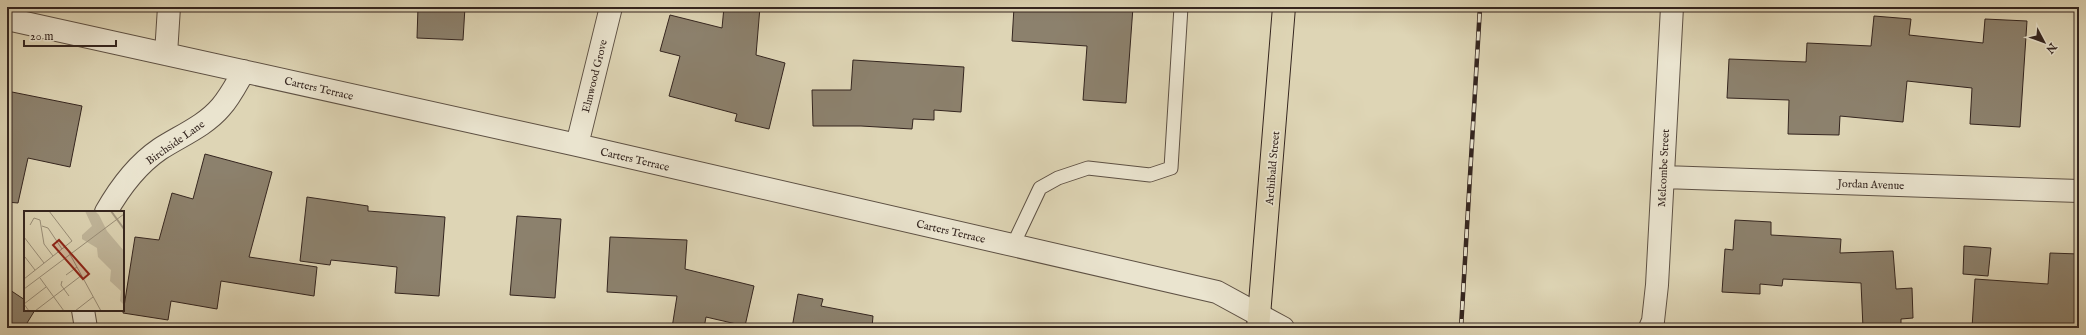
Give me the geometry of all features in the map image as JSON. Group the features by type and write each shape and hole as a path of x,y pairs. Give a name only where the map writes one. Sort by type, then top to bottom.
{"highway":[{"name":"Archibald Street","path":"1258,321 1284,7"}],"street":[{"path":"166,54 169,7"},
{"name":"Elmwood Grove","path":"577,145 611,7"},
{"name":"Melcombe Street","path":"1650,328 1653,321 1657,285 1672,7"},
{"name":"Carters Terrace","path":"7,19 577,145 1217,292 1258,321"},
{"name":"Birchside Lane","path":"107,211 126,182 143,164 159,150 188,132 221,107 244,71"},
{"name":"Jordan Avenue","path":"1662,177 2079,191"},
{"path":"83,311 86,328"},
{"path":"1258,321 1283,328"}],"lane":[{"path":"1013,245 1040,188 1058,178 1088,168 1150,175 1171,168 1181,7"}],"building":[{"path":"418,7 465,7 463,40 417,38"},
{"path":"724,7 760,7 756,55 785,63 769,129 735,121 737,114 669,96 680,56 660,51 670,15 722,28"},
{"path":"1014,7 1133,7 1126,103 1083,100 1087,46 1012,41"},
{"path":"1874,16 1911,19 1909,35 1983,43 1985,19 2027,21 2020,127 1970,124 1972,88 1907,81 1903,122 1840,116 1839,135 1788,134 1789,100 1727,98 1729,59 1806,62 1807,43 1871,46"},
{"path":"853,60 964,67 961,112 934,110 934,120 913,119 912,129 861,126 813,126 812,90 851,90"},
{"path":"7,91 82,106 70,167 28,158 18,203 7,202"},
{"path":"205,154 272,172 249,257 317,267 314,296 221,281 217,309 171,301 168,320 123,313 135,237 159,240 172,193 193,199"},
{"path":"307,197 368,206 368,211 445,217 439,296 395,293 397,267 331,260 330,265 300,261"},
{"path":"517,216 561,219 555,298 510,295"},
{"path":"1735,220 1771,222 1771,235 1841,239 1840,253 1893,251 1896,289 1912,288 1913,318 1901,319 1901,328 1863,328 1861,283 1783,279 1782,286 1760,284 1760,294 1722,292 1725,249 1733,250"},
{"path":"610,237 687,240 685,269 754,286 745,326 706,317 704,328 672,328 677,296 607,292"},
{"path":"1964,246 1991,248 1988,276 1963,274"},
{"path":"2050,253 2079,254 2079,328 1972,328 1975,279 2048,284"},
{"path":"7,288 24,299 24,311 34,311 24,328 7,328"},
{"path":"798,294 823,299 821,306 873,316 872,328 792,328"}],"railway":[{"path":"1461,328 1480,7"}]}
